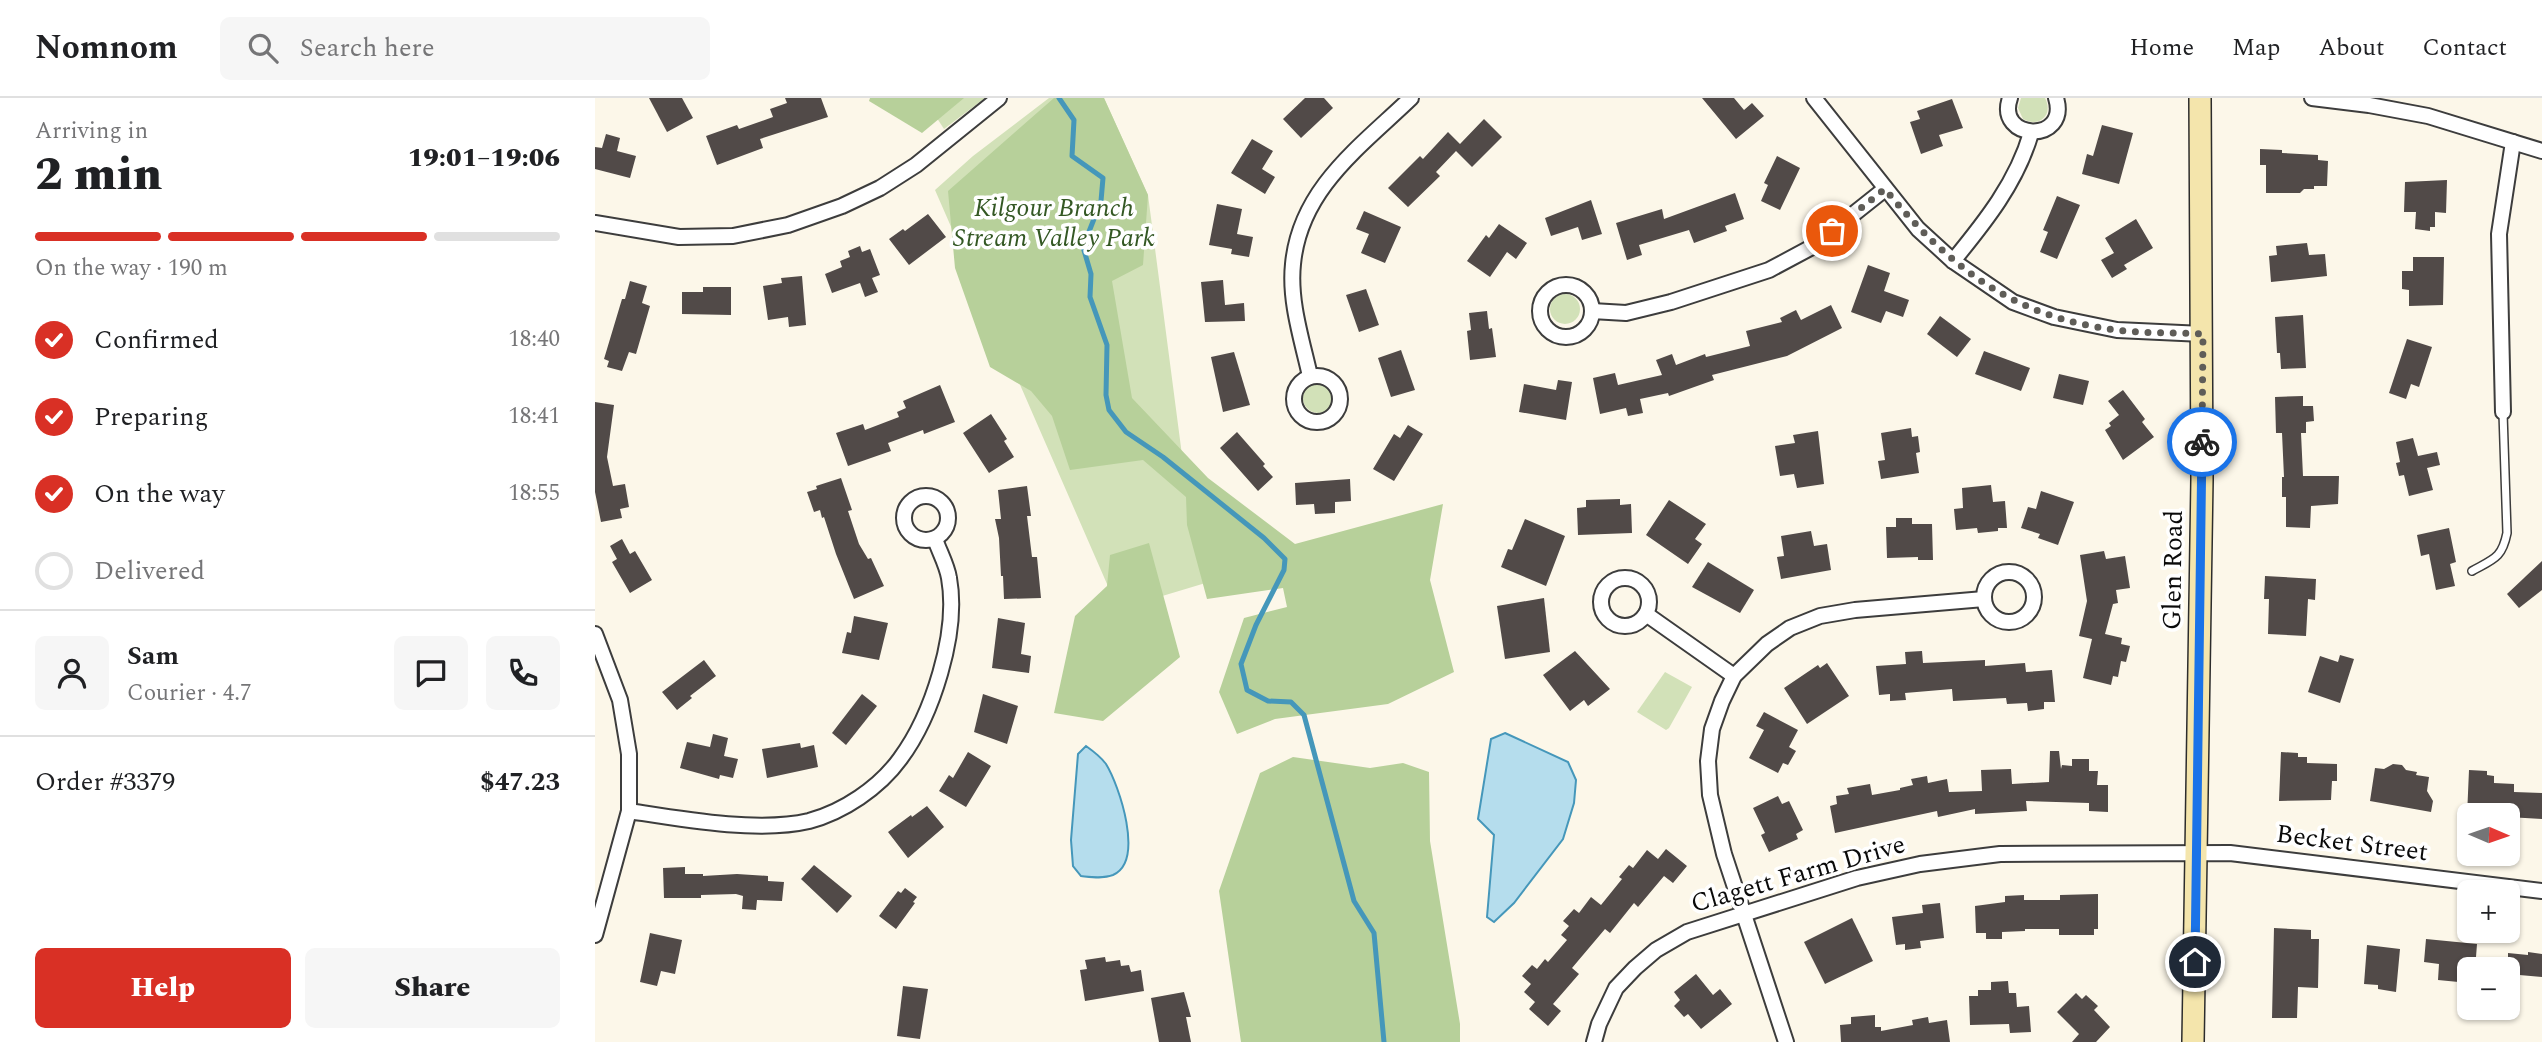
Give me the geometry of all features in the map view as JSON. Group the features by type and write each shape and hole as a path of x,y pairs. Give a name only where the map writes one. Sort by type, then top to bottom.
{"main road":[{"name":"Glen Road","path":"2193,1042 2203,334 2200,98"}],"street":[{"path":"596,226 679,237 733,236 788,225 842,206 880,188 916,165 999,98"},
{"path":"1310,376 1295,308 1292,265 1302,220 1327,179 1411,98"},
{"path":"1814,98 1918,229 1953,261 2013,302 2054,317 2117,330 2203,334"},
{"path":"2010,98 2008,111 2011,120 2023,131 2031,132 2045,130 2052,125 2058,112 2056,98"},
{"path":"2312,98 2428,116 2542,151"},
{"path":"1953,261 1990,216 2024,158 2031,132"},
{"path":"2503,412 2499,233 2513,142"},
{"path":"1591,311 1626,313 1671,302 1769,270 1812,247 1885,189"},
{"path":"629,811 702,822 779,825 809,821 839,809 877,784 899,760 917,732 938,681 947,643 952,607 949,577 935,539"},
{"path":"1786,1042 1715,823 1710,795 1712,729 1734,676 1767,644 1790,628 1821,616 1855,610 1984,599"},
{"path":"1646,614 1734,676"},
{"path":"595,634 620,699 629,754 629,811 595,935"},
{"name":"Becket Street","path":"2197,854 2230,853 2542,891"},
{"name":"Clagett Farm Drive","path":"1594,1042 1599,1024 1616,988 1635,968 1656,950 1687,932 1745,912 1857,878 1920,864 2000,854 2197,854"}],"lane":[{"path":"2472,571 2497,558 2504,549 2507,533 2503,412"}],"green space":[{"path":"870,98 964,98 922,133 869,101"},
{"path":"924,98 985,98 944,129"},
{"name":"Kilgour Branch Stream Valley Park","path":"1049,98 1104,98 1148,195 1185,478 1282,560 1149,600 1114,600 935,190 973,156"},
{"path":"1054,98 1104,98 1148,195 1143,265 1112,281 1132,398 1208,478 1295,544 1443,504 1430,580 1454,672 1388,704 1275,719 1237,734 1219,692 1244,618 1287,607 1283,588 1207,599 1187,525 1186,497 1143,460 1070,470 1052,416 1031,391 990,367 955,268 948,191"},
{"path":"2021,98 2045,98 2048,110 2043,118 2034,122 2023,119 2018,108"},
{"path":"1565,294 1576,298 1580,309 1576,320 1565,324 1554,320 1550,309 1554,298"},
{"path":"1318,383 1324,384 1332,392 1332,404 1324,412 1318,413 1312,412 1304,404 1303,398 1304,392 1312,384"},
{"path":"1149,543 1180,657 1103,721 1054,713 1075,616 1107,586 1110,555"},
{"path":"1665,672 1692,687 1666,730 1637,712"},
{"path":"1293,757 1370,768 1403,763 1429,772 1430,841 1460,1024 1460,1042 1241,1042 1219,891 1260,773"}],"water":[{"path":"1505,733 1568,762 1576,780 1574,803 1563,839 1514,903 1494,922 1487,917 1494,835 1478,819 1491,739"},
{"path":"1086,746 1106,764 1117,788 1126,822 1127,855 1122,867 1113,875 1105,877 1081,876 1073,866 1071,840 1078,754"}],"building":[{"path":"649,98 682,98 693,118 667,132"},
{"path":"785,98 821,98 828,117 760,139 763,148 717,165 706,136 737,125 739,129 773,117 770,109 787,103"},
{"path":"1305,98 1324,98 1333,108 1301,138 1283,119"},
{"path":"1702,98 1734,98 1744,110 1752,103 1764,116 1736,139"},
{"path":"1952,99 1963,128 1939,135 1943,146 1921,154 1910,122 1920,119 1917,111"},
{"path":"1484,119 1502,137 1472,167 1456,151 1436,172 1440,176 1408,207 1388,188 1420,156 1423,159 1448,132 1460,144"},
{"path":"2102,125 2133,133 2119,184 2082,174 2087,154 2093,156"},
{"path":"606,134 620,138 617,151 636,156 630,178 595,169 595,147 602,148"},
{"path":"1252,139 1273,151 1262,169 1275,177 1265,194 1231,173"},
{"path":"2260,149 2318,155 2318,160 2328,161 2327,186 2314,186 2314,189 2304,189 2300,193 2266,193 2266,165 2260,165"},
{"path":"1777,156 1800,168 1780,210 1761,201 1768,185 1764,183"},
{"path":"2447,180 2446,213 2435,212 2435,227 2430,227 2430,231 2415,229 2416,212 2404,212 2405,182"},
{"path":"1735,193 1744,219 1725,226 1727,231 1694,243 1689,230 1639,245 1642,255 1627,260 1616,223 1662,209 1664,219"},
{"path":"2057,196 2080,205 2057,259 2040,252 2048,232 2043,230"},
{"path":"1591,200 1602,234 1582,240 1578,227 1551,236 1545,218"},
{"path":"1217,204 1242,209 1237,234 1253,237 1249,257 1231,254 1232,249 1209,245"},
{"path":"1364,211 1401,227 1385,263 1361,253 1369,234 1356,229"},
{"path":"928,214 946,237 909,265 889,239"},
{"path":"2136,219 2153,248 2124,265 2127,269 2112,278 2101,260 2114,253 2105,238"},
{"path":"1499,224 1527,243 1516,259 1507,252 1490,277 1467,261 1486,235 1489,238"},
{"path":"2307,243 2309,255 2325,254 2327,276 2271,282 2269,256 2277,255 2276,246"},
{"path":"860,246 862,252 870,249 880,275 872,278 878,292 865,297 860,283 832,293 825,274 842,267 840,261 850,257 848,251"},
{"path":"2413,257 2444,257 2443,305 2409,306 2409,290 2402,289 2402,271 2413,271"},
{"path":"1868,265 1890,273 1884,291 1909,300 1903,317 1886,311 1881,323 1851,312"},
{"path":"802,276 806,325 789,327 788,317 768,320 763,286 782,283 781,278"},
{"path":"1223,280 1225,305 1244,303 1245,321 1205,322 1201,282"},
{"path":"630,281 647,286 642,303 650,306 636,354 629,352 622,371 607,367 609,361 604,359"},
{"path":"703,287 731,287 731,315 682,314 682,292 703,292"},
{"path":"1366,289 1379,325 1359,332 1346,295"},
{"path":"1831,305 1842,328 1787,356 1712,375 1714,380 1669,396 1668,393 1640,399 1643,413 1628,416 1626,408 1600,414 1593,378 1615,373 1618,385 1662,375 1656,360 1672,354 1676,365 1705,354 1706,357 1750,346 1746,331 1782,322 1780,318 1796,310 1801,320"},
{"path":"1487,311 1496,357 1470,360 1467,331 1471,330 1469,313"},
{"path":"2303,315 2306,368 2281,369 2280,353 2277,353 2275,317"},
{"path":"1940,316 1971,339 1957,357 1927,334"},
{"path":"2407,339 2432,347 2419,387 2411,384 2406,399 2389,393"},
{"path":"1401,350 1415,390 1391,397 1378,358"},
{"path":"1984,351 2030,368 2021,391 1975,374"},
{"path":"1234,352 1250,405 1223,412 1211,357"},
{"path":"2059,374 2089,381 2083,405 2053,398"},
{"path":"1558,380 1572,382 1566,420 1519,412 1524,384 1556,390"},
{"path":"940,385 955,422 924,434 923,430 888,443 891,451 848,466 836,433 863,424 865,430 899,417 897,412 906,408 903,401"},
{"path":"2123,390 2145,419 2142,422 2154,437 2123,460 2105,430 2119,415 2108,401"},
{"path":"2303,396 2303,406 2313,406 2314,421 2306,422 2306,433 2301,433 2303,476 2339,476 2338,504 2311,506 2310,528 2286,527 2286,497 2282,497 2282,433 2276,433 2275,397"},
{"path":"595,402 614,405 607,457 613,486 625,484 629,507 620,509 622,518 601,522 595,492"},
{"path":"991,414 1007,439 1004,441 1014,457 989,473 963,433"},
{"path":"1408,425 1423,434 1394,481 1373,469 1394,434 1400,438"},
{"path":"1911,428 1912,437 1918,436 1920,452 1916,453 1919,473 1881,479 1878,461 1885,460 1881,433"},
{"path":"1818,431 1824,484 1797,488 1794,474 1780,476 1775,446 1795,443 1793,435"},
{"path":"1237,432 1273,477 1258,491 1220,448"},
{"path":"2413,438 2418,456 2437,452 2440,465 2427,468 2433,490 2409,496 2404,475 2399,476 2396,463 2400,462 2396,442"},
{"path":"841,478 852,510 848,511 859,544 868,559 871,558 884,586 854,599 824,517 822,518 820,510 814,512 807,492 817,489 816,486"},
{"path":"1350,479 1351,501 1335,502 1335,513 1315,514 1314,504 1296,505 1295,483"},
{"path":"1991,485 1993,502 2005,501 2007,528 1978,533 1977,528 1956,530 1954,509 1963,508 1962,488"},
{"path":"1027,486 1031,516 1027,516 1032,557 1037,557 1041,598 1004,599 995,519 1001,519 998,490"},
{"path":"2041,491 2074,502 2058,545 2038,538 2040,534 2021,528 2028,507 2036,509"},
{"path":"1620,499 1620,505 1631,504 1632,533 1578,535 1577,508 1586,507 1586,500"},
{"path":"1669,500 1706,524 1695,539 1702,544 1688,564 1646,535"},
{"path":"1896,518 1912,518 1912,524 1932,524 1933,560 1918,560 1918,557 1887,558 1886,527 1896,527"},
{"path":"1525,519 1565,536 1546,586 1501,567 1508,549 1512,550"},
{"path":"2449,528 2456,562 2450,564 2455,586 2436,590 2429,554 2421,556 2417,535"},
{"path":"1811,531 1814,546 1827,544 1831,570 1781,579 1777,557 1784,556 1781,536"},
{"path":"622,539 630,554 635,551 652,580 630,593 612,562 617,559 610,546"},
{"path":"2104,551 2106,559 2125,556 2130,588 2116,590 2118,603 2113,604 2105,634 2122,638 2121,644 2130,646 2126,662 2121,661 2118,677 2113,676 2111,685 2083,678 2092,639 2079,636 2087,601 2080,555"},
{"path":"2542,561 2542,590 2519,608 2507,594"},
{"path":"1708,562 1754,590 1740,613 1692,587"},
{"path":"2265,576 2316,579 2315,600 2308,599 2306,636 2268,634 2269,599 2264,599"},
{"path":"1544,598 1550,652 1505,659 1497,606"},
{"path":"854,616 888,623 879,660 842,653 847,632 851,633"},
{"path":"998,618 1025,623 1021,654 1031,656 1029,673 992,668"},
{"path":"1575,651 1610,689 1588,706 1584,700 1570,711 1543,675"},
{"path":"1922,651 1923,663 1985,660 1985,666 2025,663 2026,672 2052,670 2055,702 2044,702 2044,709 2028,711 2027,703 2007,704 2006,698 1953,701 1952,689 1905,693 1906,700 1890,701 1890,694 1879,695 1876,666 1906,664 1905,652"},
{"path":"2340,655 2354,659 2340,703 2308,692 2320,656 2338,662"},
{"path":"704,660 716,676 677,710 662,692"},
{"path":"1827,663 1849,696 1807,724 1784,688 1818,665 1820,668"},
{"path":"862,694 877,706 846,745 832,733"},
{"path":"983,694 1018,706 1007,744 974,732"},
{"path":"1764,712 1798,730 1789,747 1796,751 1788,765 1783,763 1778,773 1749,758 1764,730 1756,726"},
{"path":"713,734 728,738 724,756 738,759 733,778 720,775 719,779 680,768 687,742 710,747"},
{"path":"800,743 801,748 814,745 818,767 767,778 762,749"},
{"path":"2050,751 2059,751 2061,769 2062,765 2072,766 2072,759 2089,759 2089,771 2098,771 2097,785 2108,785 2108,812 2089,811 2089,803 2026,801 2027,811 1975,814 1975,809 1938,817 1937,811 1835,833 1830,806 1837,804 1836,796 1849,794 1847,788 1870,784 1872,795 1900,790 1913,785 1911,779 1927,776 1928,783 1947,779 1949,792 1982,791 1981,770 2011,769 2012,784 2049,782"},
{"path":"968,752 991,766 966,807 939,791 949,775 953,778"},
{"path":"2281,752 2298,753 2298,757 2307,757 2307,763 2337,764 2337,781 2332,781 2331,800 2279,801"},
{"path":"2393,764 2417,772 2416,775 2429,777 2427,791 2433,801 2431,812 2370,801 2375,768 2384,769"},
{"path":"2469,770 2487,771 2487,775 2494,776 2494,783 2514,784 2514,792 2542,793 2542,819 2520,818 2520,803 2468,803"},
{"path":"1778,796 1782,804 1789,801 1803,830 1796,834 1798,839 1769,852 1761,835 1765,833 1753,808"},
{"path":"927,806 944,827 908,858 888,832"},
{"path":"1666,849 1687,866 1673,883 1664,876 1638,907 1634,903 1610,933 1605,929 1572,968 1579,974 1553,1004 1561,1011 1548,1026 1529,1009 1535,1002 1524,992 1531,984 1522,976 1532,965 1537,969 1545,959 1548,962 1567,940 1561,935 1569,926 1563,921 1574,909 1579,913 1591,897 1601,905 1622,879 1619,877 1629,865 1633,868 1647,850 1658,859"},
{"path":"814,865 852,896 837,913 801,879"},
{"path":"685,867 685,874 703,876 768,876 768,881 784,882 782,901 757,900 756,910 742,909 743,896 736,894 664,898 663,868"},
{"path":"905,888 917,897 896,929 879,916 898,891 901,893"},
{"path":"2098,894 2098,929 2094,929 2094,935 2059,935 2059,929 2025,929 2002,932 2002,939 1986,939 1986,933 1976,933 1975,906 2005,902 2005,896 2024,895 2024,900 2060,900 2060,895"},
{"path":"1940,903 1944,938 1920,941 1921,948 1905,950 1905,944 1896,945 1892,917 1923,913 1922,905"},
{"path":"1852,918 1873,961 1825,984 1804,942"},
{"path":"2274,928 2311,930 2311,939 2319,939 2318,988 2298,987 2297,1018 2272,1018"},
{"path":"650,933 682,940 675,974 661,971 657,986 640,982"},
{"path":"2426,939 2477,944 2476,957 2457,957 2457,982 2438,980 2439,964 2424,962"},
{"path":"2367,945 2400,949 2396,992 2378,989 2378,985 2364,984"},
{"path":"2528,952 2542,954 2542,977 2520,975 2520,957 2508,957 2508,953 2528,955"},
{"path":"1105,957 1106,962 1120,960 1121,966 1129,965 1131,972 1141,970 1144,991 1085,1001 1080,970 1087,969 1085,960"},
{"path":"1696,974 1713,995 1720,989 1732,1004 1701,1029 1688,1014 1684,1017 1674,1006 1680,1000 1674,992"},
{"path":"2008,981 2009,993 2016,993 2017,1007 2029,1006 2031,1032 2010,1033 2009,1024 1970,1025 1969,996 1978,996 1978,990 1991,990 1991,982"},
{"path":"903,986 928,989 920,1039 897,1036"},
{"path":"1184,992 1191,1017 1186,1017 1191,1042 1159,1042 1151,998"},
{"path":"2076,993 2082,999 2086,995 2098,1006 2094,1010 2110,1027 2096,1042 2072,1042 2079,1034 2057,1012"},
{"path":"1875,1015 1875,1027 1881,1027 1881,1031 1913,1025 1912,1020 1928,1017 1929,1023 1947,1020 1950,1042 1841,1042 1840,1025 1851,1024 1851,1017"}],"waterway":[{"path":"1059,98 1074,120 1072,156 1103,178 1101,201 1083,247 1091,274 1090,297 1107,345 1106,395 1109,410 1126,432 1163,457 1264,538 1285,559 1284,570 1256,625 1241,664 1247,690 1268,701 1291,702 1304,715 1354,901 1374,933 1384,1042"}],"way so far":[{"path":"1832,231 1885,189 1918,229 1953,261 2013,302 2054,317 2117,330 2203,334 2202,442"}],"route":[{"path":"2195,962 2202,442"}]}
